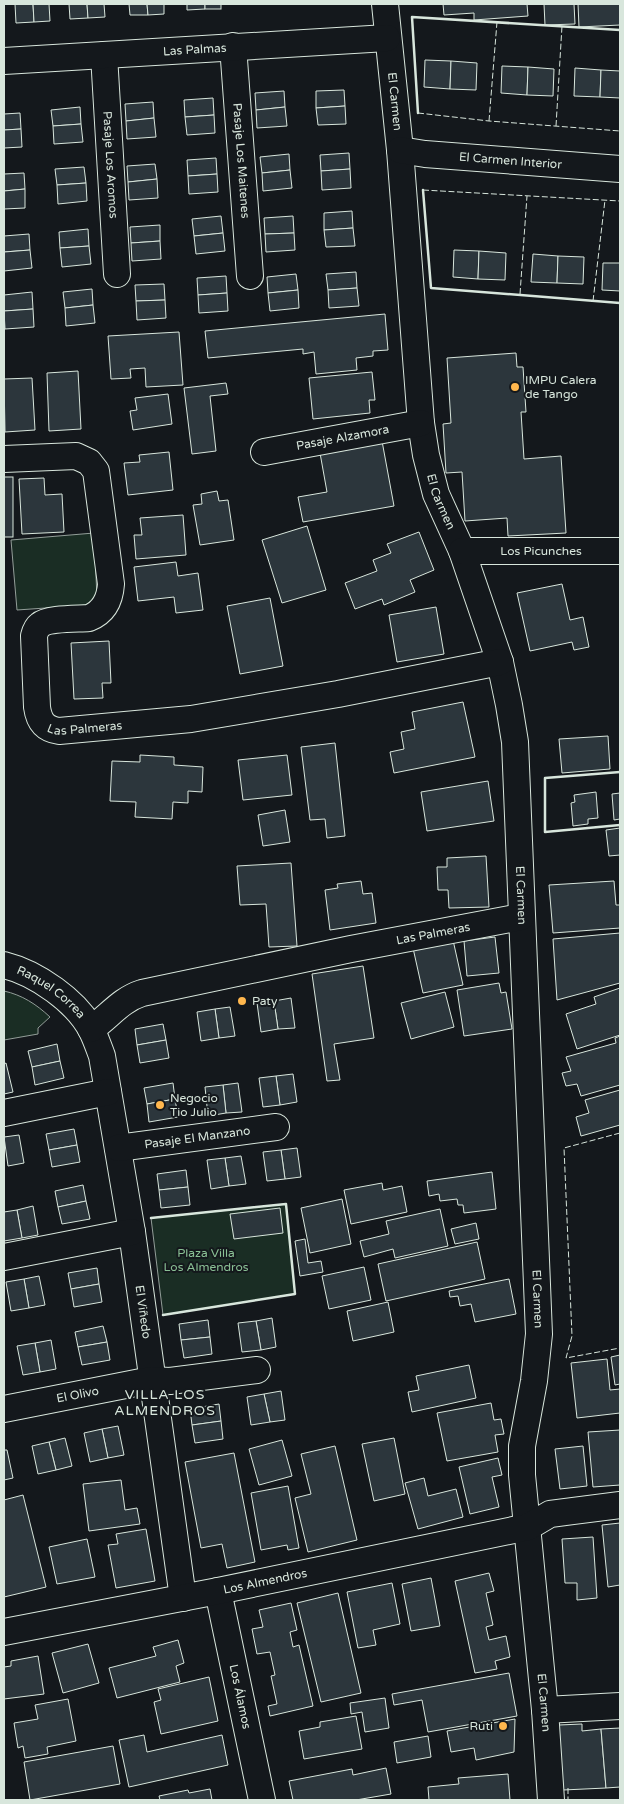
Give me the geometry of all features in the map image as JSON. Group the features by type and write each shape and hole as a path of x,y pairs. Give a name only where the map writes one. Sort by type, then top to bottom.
{"street":[{"name":"El Carmen","path":"385,4 400,150 421,423 426,455 436,494 462,551 500,662 515,742 539,1334 534,1382 522,1446 522,1475 545,1710 551,1800"},
{"name":"Las Palmas","path":"4,61 387,38"},
{"name":"Pasaje Los Maitenes","path":"234,46 250,276"},
{"name":"Pasaje Los Aromos","path":"104,55 117,274"},
{"name":"El Carmen Interior","path":"400,150 425,154 620,168"},
{"name":"Pasaje Alzamora","path":"264,452 421,423"},
{"name":"Las Palmeras","path":"4,459 76,456 89,462 96,471 111,584 110,593 107,602 95,616 47,622 38,626 36,630 34,636 38,715 43,724 49,729 59,731 192,719 338,694 500,662"},
{"name":"Los Picunches","path":"462,551 620,551"},
{"name":"Las Palmeras","path":"91,1029 108,1016 116,1006 142,993 351,949 521,917"},
{"name":"Raquel Correa","path":"4,965 28,973 55,991 80,1014 91,1029"},
{"name":"El Viñedo","path":"91,1029 102,1056 132,1232 183,1598"},
{"path":"4,1113 108,1092"},
{"name":"Pasaje El Manzano","path":"118,1148 276,1127"},
{"path":"4,1258 132,1232"},
{"name":"El Olivo","path":"4,1409 152,1380 170,1381 257,1370"},
{"name":"Los Almendros","path":"4,1632 218,1591 528,1527 550,1514 620,1505"},
{"name":"Los Álamos","path":"218,1591 262,1800"},
{"path":"545,1710 620,1706"}],"green space":[{"path":"94,533 97,598 88,605 17,610 11,540"},
{"path":"4,991 28,1001 50,1017 38,1028 38,1034 4,1040"},
{"name":"Plaza Villa Los Almendros","path":"286,1204 295,1294 163,1315 151,1218"}],"building":[{"path":"15,4 33,4 34,22 16,23"},
{"path":"33,4 49,4 50,21 34,22"},
{"path":"69,4 87,4 88,18 70,19"},
{"path":"87,4 104,4 105,17 88,18"},
{"path":"129,4 147,4 148,15 130,15"},
{"path":"147,4 164,4 164,14 148,15"},
{"path":"187,4 205,4 205,9 187,10"},
{"path":"205,4 221,4 221,9 205,9"},
{"path":"443,4 527,4 528,16 474,20 474,13 444,15"},
{"path":"544,4 574,4 575,24 545,25"},
{"path":"578,4 620,4 620,25 579,27"},
{"path":"425,60 451,61 450,89 424,87"},
{"path":"451,61 477,63 476,90 450,89"},
{"path":"502,66 528,67 527,95 501,93"},
{"path":"528,67 554,69 553,96 527,95"},
{"path":"575,68 601,70 600,97 574,96"},
{"path":"601,70 620,71 620,98 600,97"},
{"path":"344,90 345,106 316,108 316,91"},
{"path":"284,91 285,107 256,110 255,93"},
{"path":"213,98 214,115 185,117 184,100"},
{"path":"153,102 154,118 126,121 125,104"},
{"path":"345,106 346,124 318,125 316,108"},
{"path":"80,107 81,124 53,126 51,110"},
{"path":"285,107 287,126 257,128 256,110"},
{"path":"20,113 21,129 4,130 4,114"},
{"path":"214,115 215,133 187,135 185,117"},
{"path":"154,118 156,137 127,139 126,121"},
{"path":"81,124 83,142 54,144 53,126"},
{"path":"21,129 22,147 4,148 4,130"},
{"path":"349,153 350,169 321,171 320,155"},
{"path":"289,154 290,170 262,173 260,157"},
{"path":"216,158 217,174 188,176 187,160"},
{"path":"155,164 157,179 128,182 127,166"},
{"path":"84,167 86,183 57,185 55,169"},
{"path":"350,169 351,188 322,190 321,171"},
{"path":"290,170 292,188 263,191 262,173"},
{"path":"24,173 25,189 4,191 4,174"},
{"path":"217,174 218,192 189,194 188,176"},
{"path":"157,179 158,198 129,200 128,182"},
{"path":"86,183 87,201 58,204 57,185"},
{"path":"25,189 25,208 4,209 4,191"},
{"path":"352,211 353,228 324,230 324,213"},
{"path":"221,216 223,233 194,236 192,219"},
{"path":"293,216 294,233 265,234 264,218"},
{"path":"160,225 160,241 131,243 130,227"},
{"path":"353,228 355,246 326,247 324,230"},
{"path":"88,229 89,246 60,248 59,232"},
{"path":"223,233 225,251 196,254 194,236"},
{"path":"294,233 295,250 266,252 265,234"},
{"path":"29,234 30,250 4,252 4,236"},
{"path":"160,241 161,259 132,261 131,243"},
{"path":"89,246 91,264 62,267 60,248"},
{"path":"30,250 32,268 4,271 4,252"},
{"path":"454,250 479,251 478,279 453,277"},
{"path":"479,251 506,253 505,280 478,279"},
{"path":"533,254 558,256 557,283 531,282"},
{"path":"558,256 584,257 583,284 557,283"},
{"path":"603,263 620,263 620,291 602,290"},
{"path":"356,272 357,288 328,290 326,274"},
{"path":"296,274 298,290 268,293 267,277"},
{"path":"226,276 227,293 198,295 197,278"},
{"path":"164,284 165,300 136,301 135,285"},
{"path":"357,288 359,306 329,308 328,290"},
{"path":"92,289 93,305 65,308 63,292"},
{"path":"298,290 299,308 270,311 268,293"},
{"path":"32,292 33,309 4,311 4,295"},
{"path":"227,293 228,311 199,313 198,295"},
{"path":"165,300 166,318 137,320 136,301"},
{"path":"93,305 95,323 66,326 65,308"},
{"path":"33,309 34,327 5,329 4,311"},
{"path":"385,314 388,350 373,351 373,356 356,358 357,370 316,374 314,352 303,354 303,349 208,358 205,331"},
{"path":"179,332 183,385 146,387 145,368 130,369 131,378 111,379 108,336"},
{"path":"516,353 517,367 523,367 526,412 521,412 524,459 561,456 566,533 508,536 507,518 465,521 462,472 446,473 443,424 451,423 447,358"},
{"path":"78,371 81,429 49,431 47,373"},
{"path":"372,372 375,400 369,400 370,413 313,419 309,378"},
{"path":"32,378 35,430 5,432 4,379"},
{"path":"226,383 228,394 210,396 216,451 192,454 184,388"},
{"path":"168,394 172,424 133,430 130,411 137,410 135,398"},
{"path":"382,441 394,506 303,522 298,497 327,492 320,453"},
{"path":"169,452 173,490 128,495 124,463 140,462 139,455"},
{"path":"4,477 13,477 13,537 4,537"},
{"path":"44,478 45,495 62,494 64,532 22,534 19,479"},
{"path":"217,491 219,501 228,500 234,540 200,545 193,505 202,504 201,494"},
{"path":"183,515 186,555 136,559 134,535 142,535 140,518"},
{"path":"307,526 326,590 282,603 262,540"},
{"path":"419,532 434,570 410,580 415,592 384,605 382,599 355,609 345,583 377,571 373,560 391,553 387,544"},
{"path":"176,562 178,576 198,573 203,610 176,613 174,597 138,601 134,567"},
{"path":"562,584 570,620 583,617 589,647 574,650 572,642 530,651 517,593"},
{"path":"270,598 283,666 240,674 227,606"},
{"path":"436,607 444,654 397,662 389,615"},
{"path":"109,641 111,683 102,683 103,698 74,699 71,643"},
{"path":"463,702 475,757 394,773 390,752 404,749 401,732 415,729 412,712"},
{"path":"608,736 610,769 562,773 559,739"},
{"path":"335,743 345,836 327,838 325,819 310,820 301,747"},
{"path":"140,755 174,757 174,765 203,767 202,792 188,791 188,803 173,802 172,819 135,817 136,802 110,801 112,761 140,762"},
{"path":"287,755 292,795 243,800 238,760"},
{"path":"488,781 494,821 427,831 421,792"},
{"path":"596,792 598,818 588,819 588,824 573,826 571,803 575,802 574,795"},
{"path":"620,793 620,819 614,820 612,794"},
{"path":"285,810 290,842 263,846 258,815"},
{"path":"620,828 620,855 609,856 606,830"},
{"path":"486,856 489,907 449,908 448,890 438,890 437,867 447,867 447,858"},
{"path":"291,863 297,946 269,947 266,904 240,905 237,866"},
{"path":"361,881 363,894 372,893 376,923 330,930 325,890 338,888 337,884"},
{"path":"614,881 616,905 620,905 620,928 553,933 549,885"},
{"path":"620,933 620,983 557,1000 553,939"},
{"path":"495,937 499,973 467,976 464,941"},
{"path":"453,940 463,985 423,993 413,948"},
{"path":"363,966 374,1038 334,1044 340,1080 327,1081 312,974"},
{"path":"499,983 501,993 506,992 512,1029 464,1036 457,990"},
{"path":"620,988 620,1035 577,1049 566,1014 596,1004 594,997"},
{"path":"445,992 454,1027 411,1039 401,1003"},
{"path":"291,998 295,1028 278,1029 274,1001"},
{"path":"274,1001 278,1029 261,1032 257,1003"},
{"path":"230,1007 235,1036 219,1038 215,1009"},
{"path":"215,1009 219,1038 201,1041 197,1012"},
{"path":"163,1024 166,1040 137,1045 135,1029"},
{"path":"620,1036 620,1085 581,1096 577,1084 566,1086 562,1073 571,1071 566,1057 616,1043 615,1038"},
{"path":"166,1040 169,1058 140,1063 137,1045"},
{"path":"57,1044 60,1061 32,1067 28,1051"},
{"path":"60,1061 64,1078 35,1085 32,1067"},
{"path":"6,1063 13,1092 4,1094 4,1064"},
{"path":"293,1074 297,1102 280,1105 276,1076"},
{"path":"276,1076 280,1105 263,1107 259,1078"},
{"path":"173,1083 175,1099 147,1104 144,1088"},
{"path":"238,1083 242,1112 226,1113 223,1085"},
{"path":"223,1085 226,1113 208,1116 205,1087"},
{"path":"620,1090 620,1125 581,1136 576,1117 589,1113 585,1100"},
{"path":"175,1099 178,1117 149,1122 147,1104"},
{"path":"74,1129 77,1145 49,1150 46,1134"},
{"path":"19,1135 24,1163 8,1166 4,1137"},
{"path":"77,1145 80,1162 52,1167 49,1150"},
{"path":"297,1148 301,1177 285,1179 281,1150"},
{"path":"281,1150 285,1179 267,1181 263,1152"},
{"path":"241,1156 246,1184 229,1186 225,1158"},
{"path":"225,1158 229,1186 211,1189 207,1160"},
{"path":"186,1170 188,1187 159,1190 157,1174"},
{"path":"492,1172 496,1209 464,1213 463,1205 458,1205 457,1199 440,1201 439,1194 429,1196 427,1181"},
{"path":"382,1183 383,1190 402,1186 407,1212 351,1224 344,1190"},
{"path":"83,1185 86,1201 58,1207 55,1191"},
{"path":"188,1187 190,1205 161,1208 159,1190"},
{"path":"342,1199 351,1244 310,1253 301,1208"},
{"path":"86,1201 90,1219 62,1224 58,1207"},
{"path":"33,1206 38,1235 22,1238 17,1210"},
{"path":"280,1208 283,1233 234,1239 230,1214"},
{"path":"440,1209 448,1246 395,1258 393,1249 364,1257 360,1241 389,1234 386,1221"},
{"path":"17,1210 22,1238 4,1241 4,1212"},
{"path":"476,1223 479,1239 455,1244 451,1229"},
{"path":"305,1239 308,1263 321,1261 323,1272 300,1276 295,1241"},
{"path":"477,1242 485,1279 386,1301 378,1264"},
{"path":"364,1267 371,1300 329,1309 322,1276"},
{"path":"97,1268 99,1284 71,1289 68,1273"},
{"path":"39,1276 45,1305 29,1308 24,1279"},
{"path":"24,1279 29,1308 11,1311 6,1282"},
{"path":"509,1279 516,1314 475,1322 471,1304 460,1306 458,1296 450,1297 449,1291"},
{"path":"99,1284 102,1302 74,1307 71,1289"},
{"path":"388,1302 394,1332 353,1341 347,1311"},
{"path":"272,1318 276,1347 261,1350 256,1321"},
{"path":"208,1320 210,1337 181,1340 179,1324"},
{"path":"256,1321 261,1350 242,1352 238,1323"},
{"path":"103,1326 107,1342 78,1347 75,1332"},
{"path":"210,1337 212,1354 184,1358 181,1340"},
{"path":"51,1340 56,1369 40,1372 35,1343"},
{"path":"107,1342 110,1360 82,1365 78,1347"},
{"path":"35,1343 40,1372 23,1375 17,1346"},
{"path":"620,1355 620,1384 615,1385 611,1357"},
{"path":"607,1359 610,1390 620,1389 620,1413 577,1418 571,1363"},
{"path":"469,1365 476,1398 412,1412 408,1392 419,1390 416,1376"},
{"path":"281,1391 285,1420 270,1422 264,1394"},
{"path":"264,1394 270,1422 251,1425 247,1397"},
{"path":"491,1403 494,1420 501,1419 504,1434 495,1435 498,1452 447,1461 437,1413"},
{"path":"219,1404 221,1421 192,1425 190,1409"},
{"path":"221,1421 223,1439 195,1443 192,1425"},
{"path":"118,1426 124,1455 108,1458 102,1429"},
{"path":"102,1429 108,1458 90,1462 84,1433"},
{"path":"620,1430 620,1485 593,1487 588,1432"},
{"path":"65,1438 72,1466 56,1470 49,1442"},
{"path":"394,1438 405,1494 374,1501 362,1444"},
{"path":"282,1440 292,1476 259,1485 249,1449"},
{"path":"49,1442 56,1470 38,1474 32,1446"},
{"path":"335,1446 357,1540 308,1552 295,1498 311,1494 301,1454"},
{"path":"583,1446 587,1486 560,1489 555,1449"},
{"path":"4,1450 7,1450 13,1478 4,1480"},
{"path":"234,1453 255,1562 227,1568 222,1544 201,1548 185,1462"},
{"path":"498,1458 502,1475 492,1477 499,1507 470,1514 459,1467"},
{"path":"424,1478 428,1496 456,1489 463,1517 418,1529 405,1483"},
{"path":"121,1480 125,1510 137,1508 140,1524 89,1531 83,1484"},
{"path":"288,1486 299,1548 288,1550 287,1545 261,1550 251,1493"},
{"path":"23,1495 46,1587 4,1597 4,1500"},
{"path":"620,1523 620,1585 608,1587 602,1525"},
{"path":"146,1529 155,1581 116,1588 108,1545 118,1544 116,1534"},
{"path":"593,1537 597,1598 577,1600 577,1583 565,1583 562,1539"},
{"path":"87,1539 95,1577 57,1584 49,1547"},
{"path":"489,1573 494,1591 486,1593 493,1625 486,1627 489,1640 506,1636 510,1657 495,1661 497,1669 475,1673 455,1581"},
{"path":"431,1578 440,1626 411,1631 402,1584"},
{"path":"392,1583 400,1624 373,1630 376,1645 358,1648 347,1592"},
{"path":"338,1593 361,1693 321,1702 297,1603"},
{"path":"291,1603 297,1630 290,1632 293,1647 299,1645 313,1706 270,1716 268,1706 277,1704 271,1676 275,1675 270,1652 257,1654 252,1629 263,1627 259,1610"},
{"path":"178,1640 184,1663 176,1666 180,1682 117,1698 109,1668 156,1656 153,1647"},
{"path":"88,1644 99,1683 63,1693 52,1653"},
{"path":"38,1656 44,1694 4,1699 4,1667 11,1666 11,1661"},
{"path":"509,1673 517,1716 428,1732 422,1700 394,1705 392,1694"},
{"path":"209,1677 218,1721 161,1734 154,1702 161,1700 158,1689"},
{"path":"385,1698 389,1728 365,1732 362,1712 351,1714 350,1703"},
{"path":"68,1699 76,1741 47,1747 48,1754 25,1758 23,1746 18,1748 14,1723 38,1719 35,1705"},
{"path":"356,1716 362,1749 304,1759 299,1731 320,1727 320,1722"},
{"path":"515,1719 514,1752 476,1760 474,1748 451,1752 447,1731"},
{"path":"582,1724 582,1731 601,1729 606,1788 563,1790 559,1725"},
{"path":"620,1728 620,1787 606,1788 601,1729"},
{"path":"144,1735 147,1752 222,1735 228,1765 129,1787 119,1740"},
{"path":"428,1736 431,1757 397,1763 394,1742"},
{"path":"113,1746 120,1784 30,1800 24,1762"},
{"path":"386,1768 391,1794 356,1800 293,1800 289,1781 352,1769 353,1775"},
{"path":"508,1774 510,1800 429,1800 428,1787 459,1784 458,1778"},
{"path":"210,1789 212,1800 160,1800 159,1796 188,1790 189,1793"}],"fence":[{"path":"489,121 497,22"},
{"path":"556,126 562,26"},
{"path":"418,113 489,121 620,131"},
{"path":"423,190 620,201"},
{"path":"520,294 527,196"},
{"path":"593,301 605,200"},
{"path":"620,1133 564,1148 572,1336 566,1358 620,1348"},
{"path":"568,1788 568,1800"}],"wall":[{"path":"418,113 412,17 620,30"},
{"path":"423,190 431,288 620,303"},
{"path":"620,772 545,778 545,832 620,825"},
{"path":"151,1218 286,1204 295,1294 163,1315"}],"place":[{"name":"IMPU Calera de Tango","path":"515,387"},
{"name":"Paty","path":"242,1001"},
{"name":"Negocio Tio Julio","path":"160,1105"},
{"name":"Ruti","path":"503,1726"}],"district":[{"name":"VILLA LOS ALMENDROS","path":"165,1402"}]}
